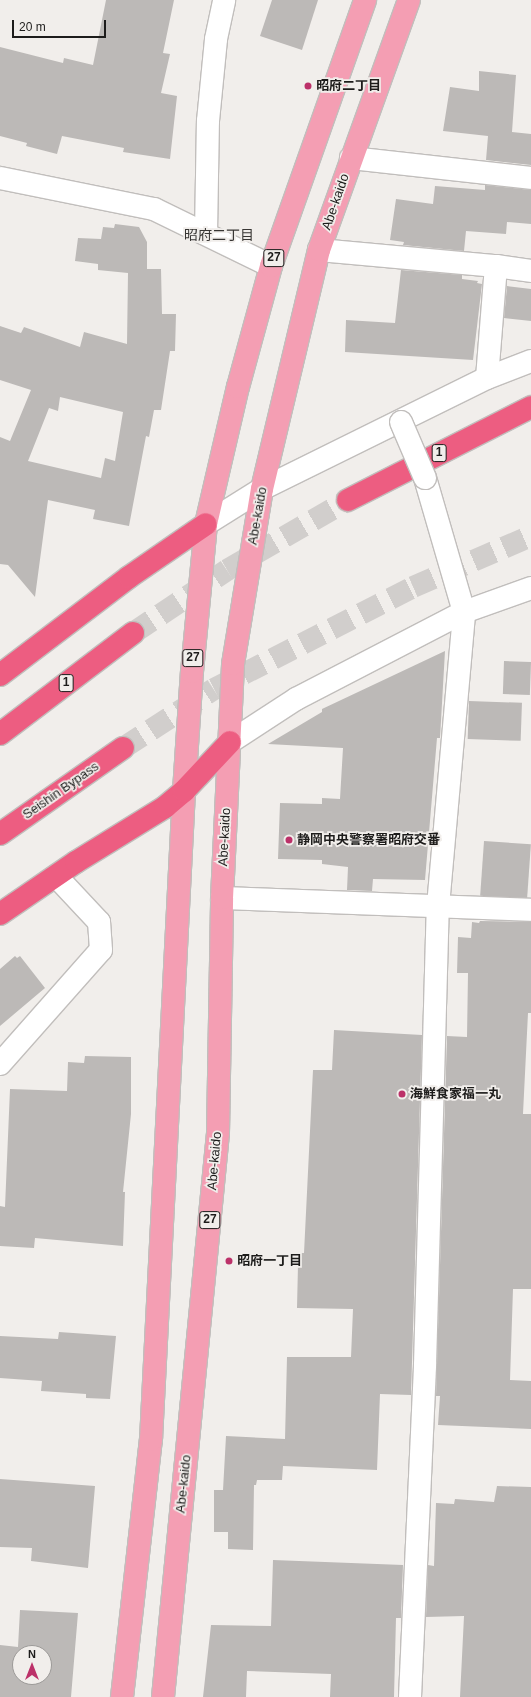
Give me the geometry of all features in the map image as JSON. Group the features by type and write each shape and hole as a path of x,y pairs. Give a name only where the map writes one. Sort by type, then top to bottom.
{"highway":[{"name":"1","path":"348,500 531,407"},
{"path":"0,674 129,577 206,524"},
{"name":"1","path":"0,734 133,633"},
{"path":"0,914 56,876 165,808 184,791 230,742"},
{"name":"Seishin Bypass","path":"0,834 123,748"}],"main road":[{"name":"27","path":"122,1697 151,1440 184,791 192,672 206,524 233,409 271,266 365,0"},
{"name":"Abe-kaido","path":"163,1697 218,1133 222,898 233,664 262,489 319,250 409,0"}],"street":[{"path":"206,233 208,121 216,39 224,0"},
{"path":"351,158 531,178"},
{"path":"0,178 154,209 271,266"},
{"path":"319,250 496,266 531,271"},
{"path":"487,378 496,266"},
{"path":"206,524 262,489 401,422 487,378 531,361"},
{"path":"401,422 425,478 464,612 438,906 425,1357 410,1697"},
{"path":"230,742 296,699 464,612 531,588"},
{"path":"0,1064 101,950 99,922 56,876"},
{"path":"222,898 531,910"}],"building":[{"path":"106,0 174,0 163,53 170,54 161,93 177,96 170,159 123,152 124,148 62,136 57,154 26,146 27,143 0,136 0,47 63,63 64,58 93,65"},
{"path":"272,0 318,0 302,50 260,36"},
{"path":"479,71 516,75 512,132 531,134 531,165 486,160 488,136 443,131 450,87 479,91"},
{"path":"485,185 531,190 531,224 507,222 506,234 466,231 464,251 403,245 404,242 390,240 396,199 433,204 435,186 485,190"},
{"path":"115,224 139,227 147,242 147,269 161,269 162,314 176,314 175,351 170,351 161,410 154,410 149,437 146,436 129,526 93,519 95,510 48,500 35,597 8,565 0,564 0,437 10,441 31,390 0,380 0,326 21,333 24,327 80,347 84,332 127,344 128,273 98,270 98,264 75,261 78,238 101,239 103,227 114,228","holes":["60,397 123,412 115,461 105,458 101,478 28,461 49,408 58,411"]},
{"path":"401,270 462,275 462,279 478,281 477,283 482,284 473,360 345,352 346,320 395,323"},
{"path":"507,286 531,289 531,321 504,318"},
{"path":"445,651 440,738 437,738 425,880 373,879 372,891 347,890 348,867 322,864 322,860 278,859 280,803 322,804 322,798 340,799 343,748 268,744 322,712 322,709"},
{"path":"504,661 531,662 530,695 503,694"},
{"path":"469,701 522,703 521,741 468,739"},
{"path":"484,841 531,844 527,899 480,896"},
{"path":"480,921 531,922 531,1013 528,1013 523,1114 531,1114 531,1289 513,1289 510,1380 531,1381 531,1429 438,1425 440,1396 436,1396 447,1036 467,1037 468,973 457,973 458,937 471,938 472,922 479,923"},
{"path":"15,956 17,958 20,956 45,988 0,1026 0,969"},
{"path":"334,1030 422,1035 411,1395 380,1394 377,1470 283,1466 282,1480 257,1480 256,1485 254,1485 253,1550 228,1549 228,1532 214,1532 214,1490 223,1490 226,1436 285,1439 287,1357 351,1357 353,1309 297,1308 298,1265 300,1253 304,1253 313,1070 332,1070"},
{"path":"85,1056 131,1057 131,1114 123,1192 125,1192 123,1246 35,1238 34,1248 0,1246 0,1206 5,1207 10,1089 67,1091 68,1062 84,1063"},
{"path":"59,1332 116,1336 110,1399 86,1398 86,1394 41,1391 42,1381 0,1378 0,1336 58,1339"},
{"path":"0,1479 95,1486 88,1568 31,1561 32,1548 0,1547"},
{"path":"497,1486 531,1487 531,1697 460,1697 464,1616 426,1617 428,1565 434,1566 436,1503 454,1504 455,1499 494,1502"},
{"path":"273,1560 403,1565 401,1618 396,1618 394,1697 330,1697 331,1674 247,1671 246,1697 203,1697 211,1625 271,1626"},
{"path":"20,1610 78,1613 71,1697 0,1697 0,1645 12,1646 12,1685 52,1685 52,1645 18,1645"}],"tunnel":[{"path":"133,633 227,570 348,500"},
{"path":"123,748 214,689 413,587 531,536"}],"place":[{"name":"昭府二丁目","path":"308,86"},
{"name":"静岡中央警察署昭府交番","path":"289,840"},
{"name":"海鮮食家福一丸","path":"402,1094"},
{"name":"昭府一丁目","path":"229,1261"}],"district":[{"name":"昭府二丁目","path":"219,235"}]}
